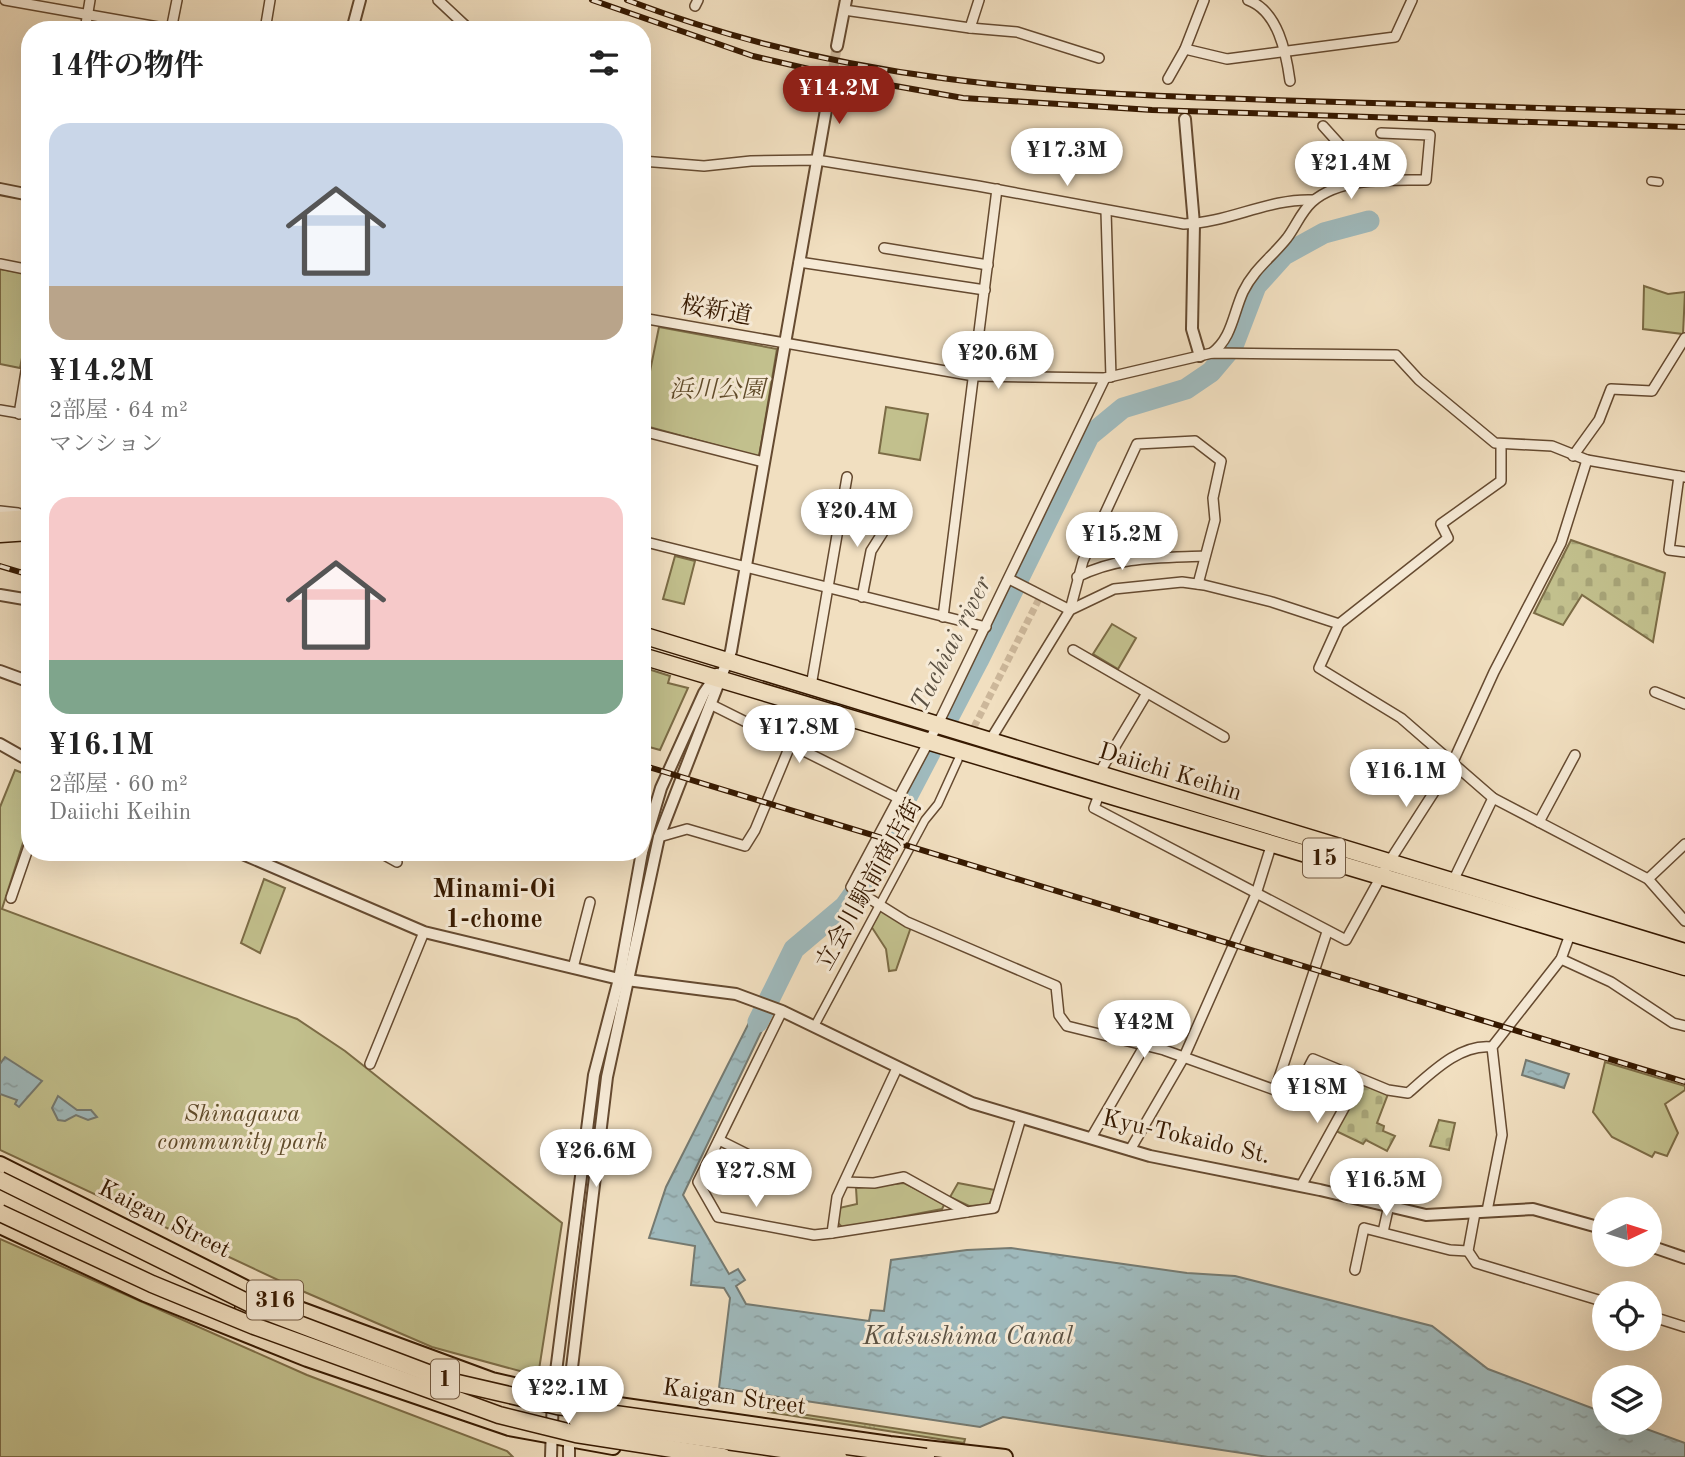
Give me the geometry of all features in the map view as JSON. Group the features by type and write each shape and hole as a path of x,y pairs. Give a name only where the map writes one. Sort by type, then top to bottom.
{"highway":[{"path":"0,520 21,517"},
{"path":"0,534 21,533"},
{"name":"Daiichi Keihin","path":"651,638 811,686 941,735 1574,926 1685,953"},
{"name":"Daiichi Keihin","path":"651,659 807,705 989,743 1272,843 1453,881 1685,967"},
{"name":"1","path":"0,1180 267,1312 318,1334 485,1391 557,1406 926,1457"},
{"path":"0,1198 314,1347"},
{"name":"1","path":"0,1213 152,1284 314,1347 540,1427 723,1457"},
{"path":"485,1391 528,1408 577,1419 838,1457"}],"main road":[{"name":"Kaigan Street","path":"0,1164 256,1293 440,1363 514,1387 570,1398 890,1444 1005,1457"},
{"name":"316","path":"0,1226 145,1294 307,1359 485,1421 551,1438 680,1457"}],"street":[{"path":"5,0 122,21"},
{"path":"87,21 90,0"},
{"path":"174,21 177,0"},
{"path":"266,21 270,0"},
{"path":"354,21 360,0"},
{"path":"438,0 460,21"},
{"path":"970,28 979,0"},
{"path":"1168,79 1185,49 1204,0"},
{"path":"1248,0 1258,4 1270,17 1286,52 1290,81"},
{"path":"1185,49 1227,60 1395,37 1412,0"},
{"path":"837,46 845,5 970,28 1017,32 1099,58"},
{"path":"651,822 661,788 727,661 830,87"},
{"path":"1185,119 1194,224 1192,329 1210,355 1222,346 1255,270 1286,238 1313,201"},
{"path":"1323,126 1351,157"},
{"path":"651,162 704,166 751,161 817,160 1194,224 1272,205 1313,201 1361,181 1426,180 1430,135 1381,133"},
{"path":"943,617 998,189"},
{"path":"0,190 21,194"},
{"path":"1106,211 1108,377 986,627 941,735 898,798 851,887 878,905 989,959 1056,986 1059,1015 1068,1026 1184,1057 1294,1096 1313,1059 1388,1090 1408,1093 1458,1055 1480,1046 1492,1047"},
{"path":"884,248 988,265"},
{"path":"799,262 985,290"},
{"path":"0,264 21,268"},
{"name":"桜新道","path":"651,320 974,376 1108,377 1210,355 1396,355 1419,380 1495,443 1501,443"},
{"path":"1573,456 1599,420 1611,389 1652,391 1685,338"},
{"path":"0,410 19,414 21,402"},
{"path":"651,434 763,462"},
{"path":"989,743 1070,610 1077,577 1137,444 1195,441 1221,461 1213,498 1215,520 1198,584"},
{"path":"1685,552 1669,550 1682,477 1587,460 1552,446 1501,443 1501,481 1441,524 1448,538 1339,624 1319,668 1401,718 1493,799 1648,879 1685,921"},
{"path":"1147,693 1099,783 1094,808 1346,940 1386,869 1452,764 1494,672 1561,543 1587,460"},
{"path":"811,686 847,477"},
{"path":"862,597 871,551 883,532 888,510"},
{"path":"0,511 21,514"},
{"path":"651,543 986,627"},
{"path":"1077,577 1096,568 1131,558 1205,556"},
{"path":"1011,580 1070,610"},
{"path":"1070,610 1114,589 1182,582 1272,602 1339,624"},
{"path":"0,595 21,598"},
{"path":"1073,650 1224,737"},
{"path":"0,671 21,679"},
{"path":"551,1457 553,1395 594,1075 624,980 659,837 712,705 717,678"},
{"path":"1655,692 1685,704"},
{"path":"712,705 898,798"},
{"path":"659,837 687,829 745,846 755,830 807,705"},
{"path":"0,744 21,756"},
{"path":"1539,822 1575,755"},
{"name":"立会川駅前商店街","path":"814,1027 925,820 938,804 958,760"},
{"path":"1453,881 1493,799"},
{"path":"1130,1150 1184,1057 1256,894 1272,843"},
{"path":"1648,879 1685,844"},
{"path":"11,898 24,861"},
{"path":"259,861 424,932 624,980"},
{"path":"569,1457 570,1398 607,1077 641,861"},
{"path":"573,968 590,902"},
{"path":"1487,1211 1502,1135 1492,1047 1561,959 1574,926"},
{"path":"370,1064 424,932"},
{"path":"1275,1090 1327,932"},
{"path":"1561,959 1611,982 1673,1023 1685,1026"},
{"name":"Kyu-Tokaido St.","path":"624,980 736,994 779,1010 972,1103 1130,1150 1426,1215 1533,1209 1592,1225"},
{"path":"779,1010 698,1182 718,1217 814,1235 994,1208 1021,1118"},
{"path":"1091,1138 1145,1045"},
{"path":"832,1233 837,1197 897,1068"},
{"path":"1301,1186 1360,1079"},
{"path":"719,1140 753,1157 748,1172"},
{"path":"845,1182 874,1183 904,1177 967,1212"},
{"path":"1383,1232 1389,1205"},
{"path":"1475,1213 1468,1251 1476,1263 1592,1298"},
{"path":"1355,1270 1364,1228 1450,1250 1468,1251"},
{"path":"1662,1249 1685,1258"},
{"path":"1662,1320 1685,1327"}],"green space":[{"path":"0,269 21,272 21,363 20,368 0,364"},
{"path":"1644,286 1668,294 1685,292 1683,334 1643,329"},
{"name":"浜川公園","path":"659,327 777,349 759,457 651,427 651,366"},
{"path":"886,407 928,414 920,460 879,453"},
{"path":"1571,540 1665,573 1653,642 1582,595 1563,625 1534,613"},
{"path":"675,556 695,561 684,604 663,599"},
{"path":"1112,624 1136,638 1118,669 1093,654"},
{"path":"651,670 670,676 668,683 688,688 660,750 651,748"},
{"name":"Shinagawa community park","path":"15,770 21,772 21,849 2,909 297,1019 345,1051 562,1223 538,1376 432,1347 293,1287 0,1150 0,807"},
{"path":"264,879 285,888 260,953 241,943"},
{"path":"879,909 911,927 896,970 889,971 886,949 871,926"},
{"path":"1605,1062 1685,1086 1685,1090 1665,1104 1678,1133 1667,1156 1655,1152 1652,1157 1612,1137 1593,1112"},
{"path":"1360,1084 1388,1094 1377,1123 1384,1126 1383,1131 1395,1136 1387,1151 1366,1140 1363,1144 1334,1130"},
{"path":"1439,1120 1455,1123 1449,1150 1430,1146"},
{"path":"904,1183 945,1203 942,1209 843,1228 837,1222 839,1208 857,1204 856,1188"},
{"path":"958,1183 995,1190 989,1205 969,1206 950,1197"},
{"path":"0,1239 307,1375 507,1451 513,1457 0,1457"},
{"path":"768,1409 965,1439 964,1443 768,1412"}],"water":[{"name":"Katsushima Canal","path":"764,993 777,999 683,1195 729,1274 738,1269 745,1280 736,1286 746,1304 869,1321 871,1310 884,1311 891,1260 967,1250 1011,1248 1187,1273 1235,1276 1432,1326 1488,1369 1592,1408 1592,1435 1662,1435 1685,1443 1685,1457 1268,1457 1003,1417 980,1427 719,1388 730,1298 724,1288 691,1285 695,1246 649,1238 666,1187"},
{"path":"5,1057 42,1081 19,1107 15,1104 17,1100 0,1094 0,1064"},
{"path":"1526,1060 1569,1074 1564,1088 1522,1075"},
{"path":"58,1096 77,1110 91,1110 97,1117 88,1120 76,1115 65,1121 58,1120 52,1108"}],"waterway":[{"name":"Tachiai river","path":"758,1022 794,949 845,906 863,881 978,661 1089,436 1123,408 1186,389 1211,372 1233,346 1256,286 1284,255 1324,233 1369,221"}],"tunnel":[{"path":"830,87 837,46"},
{"path":"974,727 1041,595"}],"railway":[{"path":"592,0 753,56 839,76 963,98 1152,110 1685,127"},
{"path":"627,0 708,28 788,50 866,66 1025,87 1187,97 1685,112"},
{"path":"0,566 21,572"},
{"path":"651,768 1685,1082"}],"district":[{"name":"Minami-Oi 1-chome","path":"494,905"}]}
